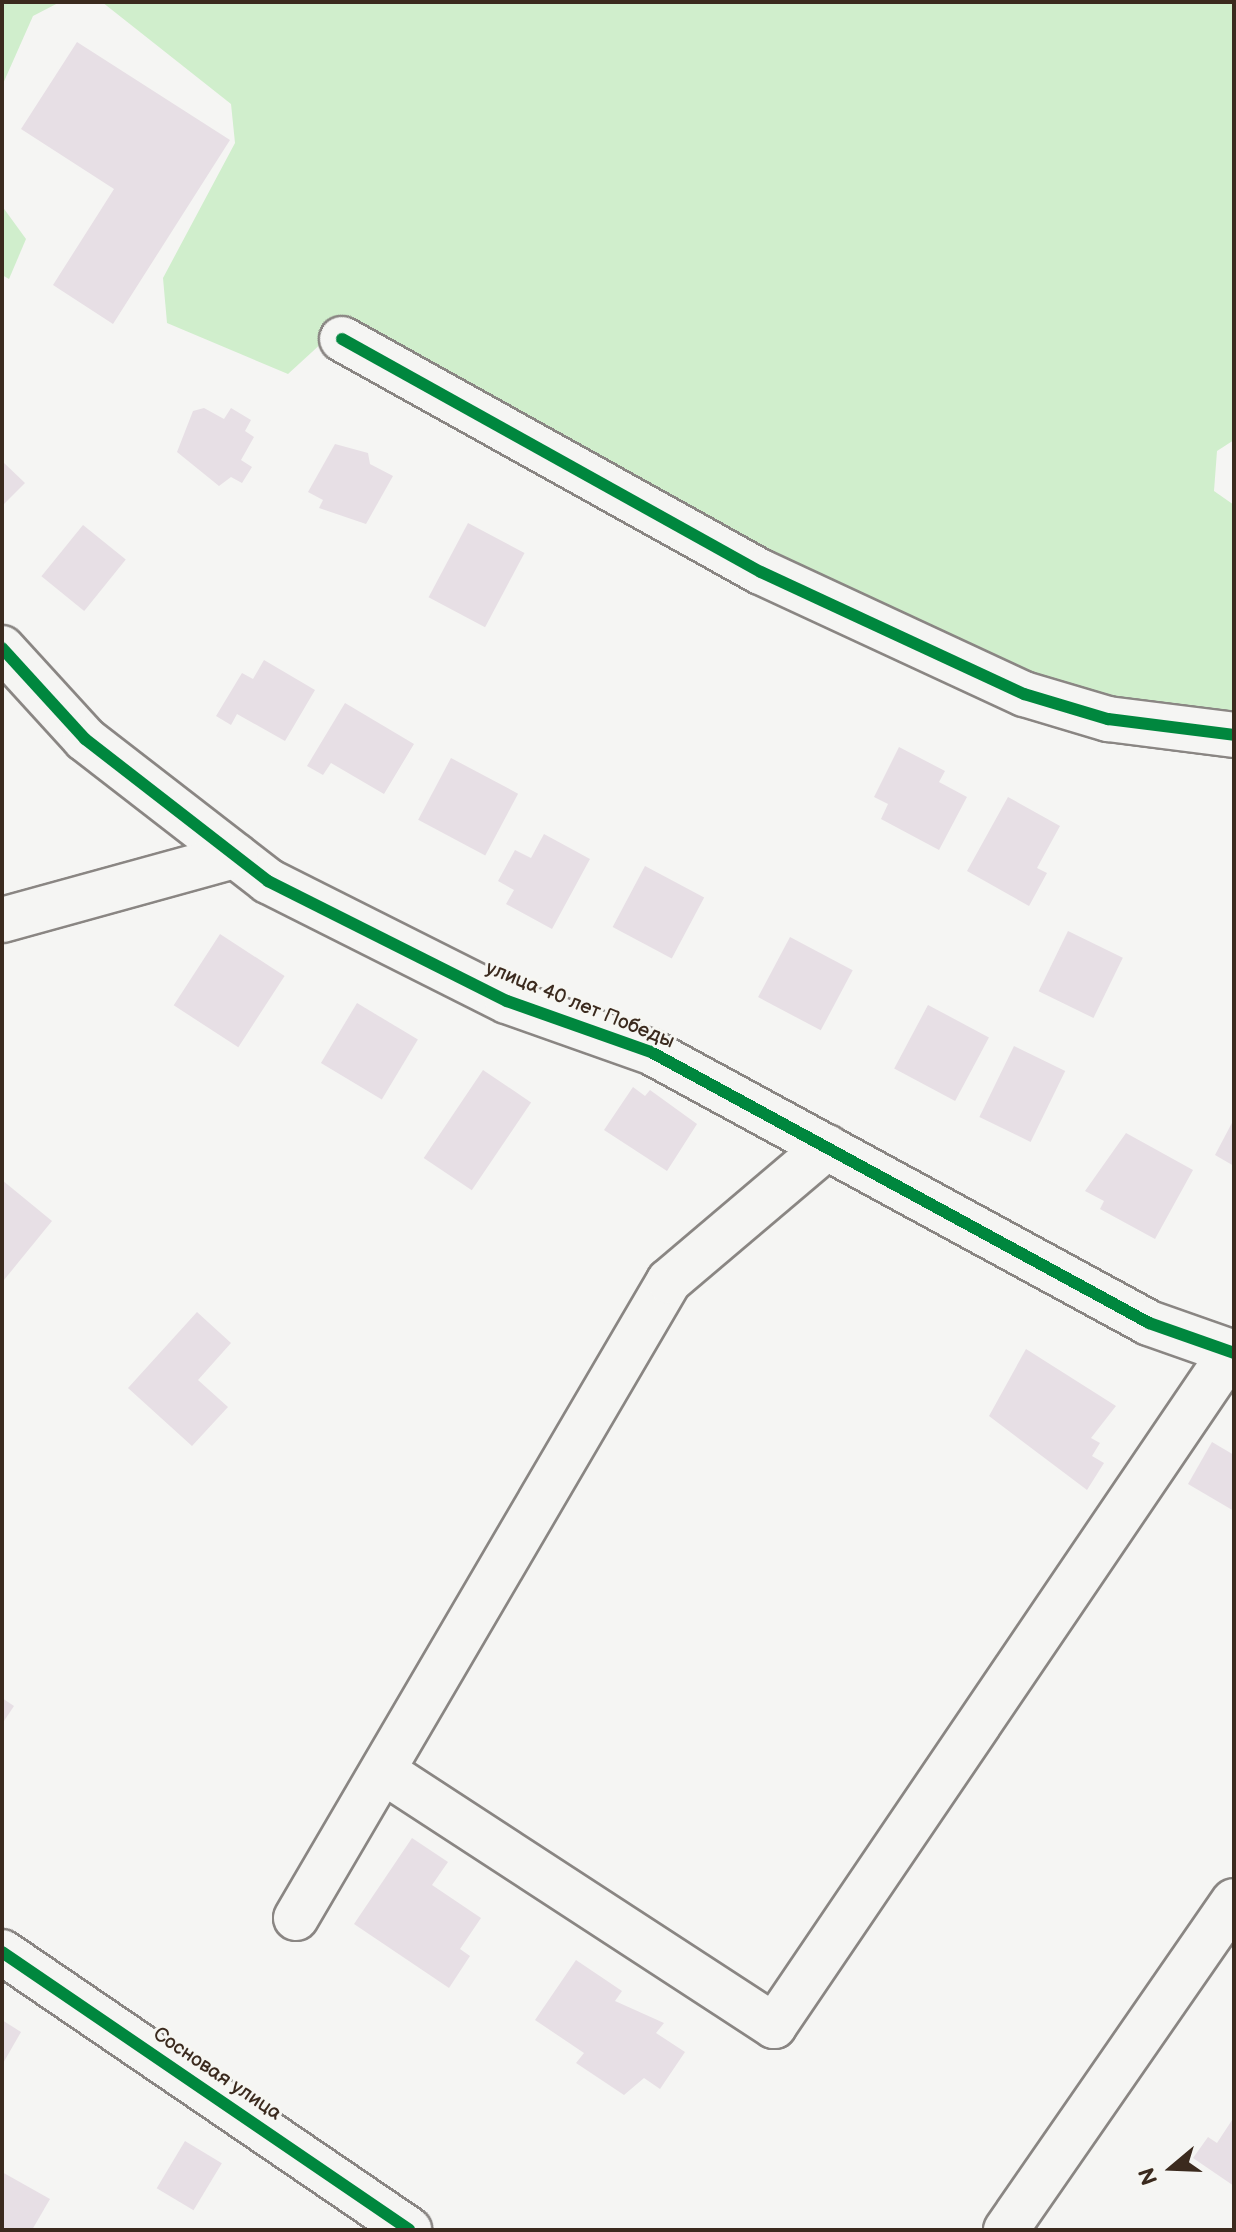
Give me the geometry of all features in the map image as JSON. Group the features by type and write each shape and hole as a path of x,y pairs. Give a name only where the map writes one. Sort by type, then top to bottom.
{"street":[{"path":"342,339 761,572 1024,694 1108,719 1234,735"},
{"name":"улица 40 лет Победы","path":"2,648 85,739 268,881 507,1001 651,1052 1149,1323 1232,1352"},
{"path":"2,920 235,856"},
{"path":"296,1918 669,1281 827,1147"},
{"path":"383,1771 774,2026 1232,1352"},
{"path":"1006,2230 1234,1901"},
{"name":"Сосновая улица","path":"2,1952 409,2230"}],"green space":[{"path":"2,2 60,2 33,16 2,86"},
{"path":"102,2 1234,2 1234,440 1217,451 1214,491 1234,505 1234,718 1118,709 918,633 348,319 288,374 167,323 163,278 235,143 231,104"},
{"path":"2,206 26,239 9,279 2,275"}],"building":[{"path":"77,42 230,140 113,324 53,285 114,189 21,129"},
{"path":"204,408 224,419 231,408 251,420 245,431 254,437 241,460 252,467 242,483 231,477 219,486 177,452 193,411"},
{"path":"335,444 368,453 370,464 393,476 366,524 319,508 323,500 308,492"},
{"path":"2,461 25,483 2,506"},
{"path":"468,523 525,553 485,627 429,597"},
{"path":"83,525 126,560 84,611 41,576"},
{"path":"264,660 315,690 285,741 237,714 231,725 216,716 242,673 253,679"},
{"path":"345,703 414,744 384,794 331,763 323,775 307,766"},
{"path":"899,747 945,771 939,782 967,797 939,850 881,819 888,804 874,797"},
{"path":"451,758 518,794 485,855 418,820"},
{"path":"1008,797 1060,826 1037,868 1047,873 1029,906 967,871"},
{"path":"544,834 590,859 552,929 506,904 514,890 498,881 515,850 531,858"},
{"path":"645,866 704,897 672,958 613,927"},
{"path":"1068,931 1123,958 1093,1018 1039,991"},
{"path":"220,934 285,976 238,1047 174,1005"},
{"path":"790,937 853,970 821,1030 758,997"},
{"path":"357,1003 418,1040 382,1100 321,1063"},
{"path":"928,1005 989,1037 955,1101 894,1069"},
{"path":"1014,1046 1065,1071 1031,1142 979,1117"},
{"path":"483,1070 531,1102 472,1190 424,1158"},
{"path":"633,1087 645,1096 650,1090 697,1124 667,1171 604,1130"},
{"path":"1234,1119 1234,1166 1215,1155"},
{"path":"1126,1133 1193,1170 1155,1239 1100,1209 1104,1201 1085,1191"},
{"path":"2,1180 52,1221 4,1280 2,1279"},
{"path":"197,1312 231,1343 198,1380 228,1407 192,1446 128,1388"},
{"path":"1026,1349 1116,1406 1091,1438 1100,1443 1092,1456 1104,1463 1087,1490 989,1416"},
{"path":"1212,1442 1234,1455 1234,1511 1188,1484"},
{"path":"2,1698 14,1706 2,1724"},
{"path":"412,1838 448,1862 432,1885 481,1918 460,1949 470,1956 449,1988 354,1924"},
{"path":"576,1960 622,1991 615,2001 664,2023 656,2033 685,2052 660,2089 644,2078 624,2095 576,2063 584,2053 535,2020"},
{"path":"2,2020 21,2032 2,2065"},
{"path":"1234,2117 1234,2186 1193,2158 1208,2137 1217,2143"},
{"path":"185,2141 222,2163 194,2210 157,2188"},
{"path":"2,2172 50,2199 32,2230 2,2230"}],"cycle path":[{"path":"342,339 761,572 1024,694 1108,719 1234,735"},
{"path":"2,648 85,739 268,881 507,1001 651,1052 1149,1323 1234,1353"},
{"path":"2,1952 409,2230"}]}
